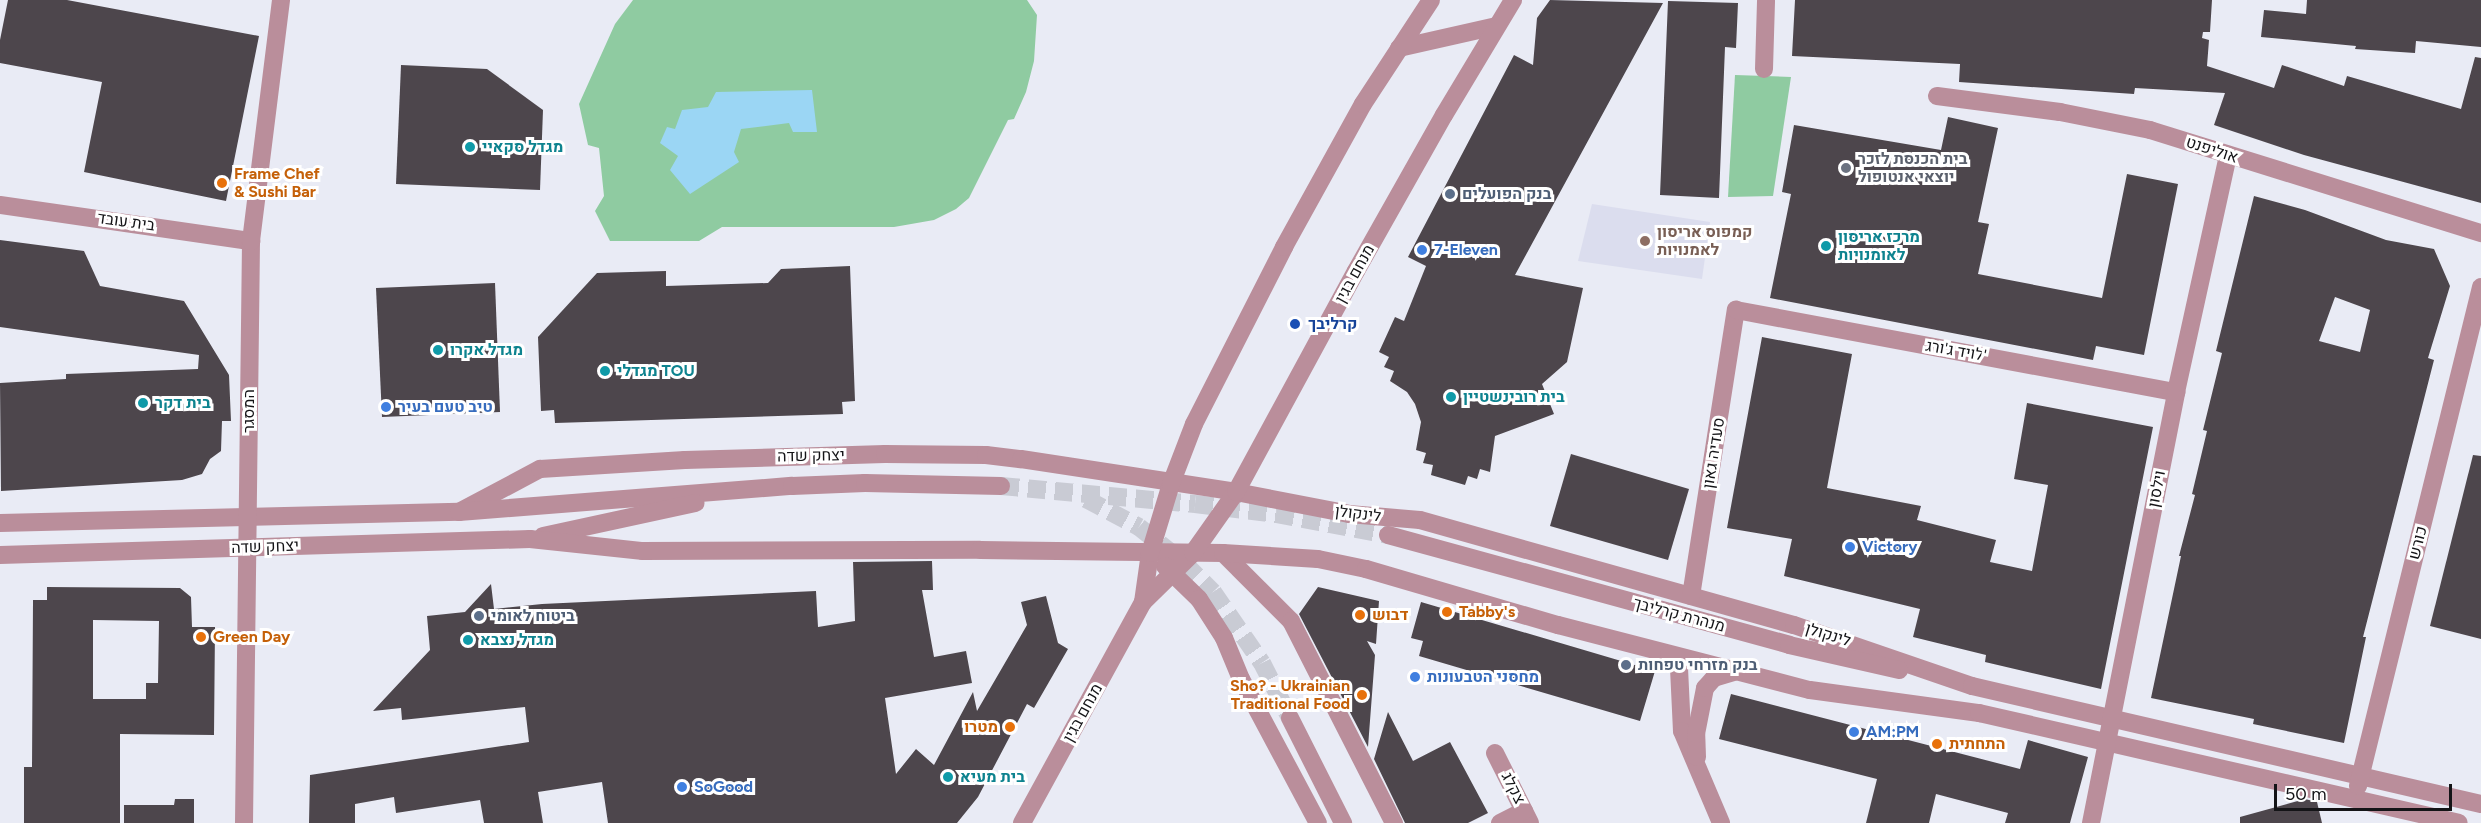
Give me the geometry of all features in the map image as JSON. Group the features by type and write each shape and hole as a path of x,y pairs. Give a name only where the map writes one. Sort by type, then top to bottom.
{"street":[{"name":"המסגר","path":"244,823 251,241 281,0"},
{"name":"מנחם בגין","path":"1143,602 1150,553 1171,484 1194,423 1284,246 1363,104 1431,0"},
{"name":"מנחם בגין","path":"1022,823 1143,602 1193,553 1236,492 1356,271 1513,0"},
{"path":"1764,69 1766,0"},
{"path":"1399,48 1497,26"},
{"name":"אוליפנט","path":"1937,96 2060,112 2150,130 2481,233"},
{"name":"וילסון","path":"2091,823 2176,392 2228,155"},
{"name":"בית עובד","path":"0,205 251,241"},
{"name":"כורש","path":"2355,800 2481,287"},
{"name":"לויד ג'ורג'","path":"1736,310 2176,392"},
{"name":"סעדיה גאון","path":"1691,596 1736,310"},
{"name":"יצחק שדה","path":"459,512 540,469 685,460 885,454 986,455 1171,484"},
{"name":"יצחק שדה","path":"0,523 459,512 866,483 1001,486"},
{"name":"לינקולן","path":"1171,484 1236,492 1349,514 1420,520 1854,643 1972,686 2481,804"},
{"name":"יצחק שדה","path":"530,539 764,489"},
{"name":"מנהרת קרליבך","path":"1388,535 1789,645 1972,686"},
{"name":"יצחק שדה","path":"0,555 530,539 643,551 980,550 1150,553"},
{"path":"1150,553 1223,553 1330,560 1736,672 1848,698 1948,707 1979,713 2458,823"},
{"path":"1150,553 1199,599 1224,638 1241,679 1318,823"},
{"path":"1223,553 1291,621 1394,823"},
{"path":"1669,655 1679,668 1681,727 1721,823"},
{"path":"1699,773 1696,734 1702,693 1714,678 1736,672"},
{"path":"1290,718 1343,823"},
{"name":"צקלג","path":"1495,753 1527,817"},
{"path":"1500,823 1527,817"}],"shaded area":[{"name":"קמפוס אריסון לאמנויות","path":"1592,204 1710,222 1702,279 1578,261"}],"green space":[{"path":"633,0 1027,0 1037,15 1034,61 1026,92 1014,119 1008,120 969,198 956,209 934,220 894,227 722,227 699,241 610,241 595,211 604,196 599,148 588,145 579,104 615,24"},
{"path":"1735,75 1791,77 1773,196 1728,197"}],"water":[{"path":"812,90 817,132 793,132 789,123 741,129 734,152 739,162 690,194 670,170 678,156 660,143 667,127 675,129 682,110 708,107 716,92"}],"building":[{"path":"8,0 67,0 259,36 226,201 84,172 102,82 0,63 0,40"},
{"path":"1550,0 1663,3 1515,275 1583,288 1567,362 1542,384 1554,414 1495,436 1490,472 1480,469 1477,479 1468,476 1465,485 1431,475 1433,465 1423,463 1426,453 1416,450 1421,422 1415,404 1407,392 1390,381 1394,371 1384,367 1389,357 1379,352 1395,317 1404,321 1426,266 1408,257 1514,55 1533,65 1537,18"},
{"path":"1795,0 2212,0 2210,32 2203,32 2202,38 2209,40 2207,66 2274,88 2282,65 2344,86 2347,76 2461,109 2475,57 2481,58 2481,203 2304,155 2214,125 2225,93 2135,88 2134,94 1959,82 1960,64 1792,56"},
{"path":"2307,0 2481,0 2481,47 2416,41 2415,53 2355,49 2356,46 2261,37 2264,10 2306,14"},
{"path":"1668,1 1738,3 1736,48 1725,47 1719,198 1660,195"},
{"name":"מגדל סקאיי","path":"401,65 487,69 543,110 540,190 396,184"},
{"path":"1948,117 1998,128 1978,222 1989,224 1978,274 2102,298 2127,174 2178,184 2144,355 2096,346 2093,360 1770,298 1791,194 1782,192 1794,125 1941,150"},
{"path":"2254,196 2305,210 2386,240 2434,249 2450,286 2428,358 2434,360 2363,637 2366,637 2344,743 2253,724 2254,719 2151,698 2181,556 2179,556 2195,495 2192,494 2207,431 2203,430 2222,353 2216,351","holes":["2335,297 2370,310 2360,352 2319,341"]},
{"path":"0,240 84,251 100,286 184,301 229,375 231,421 222,421 221,451 210,459 202,474 182,480 1,491 0,383 66,379 66,374 198,369 199,355 0,327"},
{"path":"850,266 855,401 842,402 843,414 555,423 554,410 541,411 538,337 597,273 666,271 666,286 768,283 781,269"},
{"name":"מגדל אקרו","path":"495,283 500,412 382,417 376,288"},
{"path":"1762,337 1852,354 1827,488 1921,506 1917,520 1996,540 1990,562 2032,571 2048,485 2014,479 2027,403 2153,427 2101,689 1985,662 1986,655 1913,637 1920,609 1784,576 1792,539 1727,528"},
{"path":"1571,454 1689,489 1668,560 1550,526"},
{"path":"2473,455 2481,456 2481,639 2430,626"},
{"path":"932,561 933,590 922,590 934,657 966,651 972,683 885,698 896,774 916,749 934,765 973,692 977,711 1027,625 1021,602 1046,596 1058,643 1068,649 1034,708 1027,704 978,797 957,823 608,823 602,782 538,792 543,823 484,823 480,800 396,813 394,797 355,804 355,823 309,823 310,775 529,742 525,707 402,720 401,708 373,711 430,650 427,616 465,612 491,584 494,609 542,604 816,591 818,627 855,621 853,562"},
{"path":"47,587 180,588 191,597 192,627 215,627 214,735 120,734 120,823 24,823 24,767 32,767 33,600 47,600","holes":["93,620 159,621 158,683 146,683 146,699 93,699"]},
{"path":"1318,587 1379,601 1376,644 1367,641 1375,655 1368,747 1299,614"},
{"path":"1421,602 1655,671 1640,721 1419,656 1423,641 1411,638"},
{"path":"1731,694 2020,769 2028,740 2088,757 2070,823 2005,823 2008,813 1936,794 1929,823 1866,823 1877,779 1719,739"},
{"path":"1388,712 1413,761 1450,742 1488,813 1468,823 1405,823 1374,759"},
{"path":"175,799 194,799 194,823 124,823 124,805 174,805"},
{"path":"2305,799 2317,802 2322,823 2240,823 2240,817"}],"tunnel":[{"path":"1001,486 1276,514 1388,535"},
{"path":"1086,499 1139,527 1184,563 1213,592 1262,663 1290,718"}],"place":[{"name":"מגדל סקאיי","path":"470,147"},
{"name":"בית הכנסת לזכר יוצאי אנטופול","path":"1846,168"},
{"name":"Frame Chef & Sushi Bar","path":"222,183"},
{"name":"בנק הפועלים","path":"1450,194"},
{"name":"קמפוס אריסון לאמנויות","path":"1645,241"},
{"name":"מרכז אריסון לאומנויות","path":"1826,246"},
{"name":"7-Eleven","path":"1422,250"},
{"name":"קרליבך","path":"1295,324"},
{"name":"מגדל אקרו","path":"438,350"},
{"name":"מגדלי TOU","path":"605,371"},
{"name":"בית רובינשטיין","path":"1451,397"},
{"name":"בית דקר","path":"143,403"},
{"name":"טיב טעם בעיר","path":"386,407"},
{"name":"Victory","path":"1850,547"},
{"name":"Tabby's","path":"1447,612"},
{"name":"דבוש","path":"1360,615"},
{"name":"ביטוח לאומי","path":"479,616"},
{"name":"Green Day","path":"201,637"},
{"name":"מגדל נצבא","path":"468,640"},
{"name":"בנק מזרחי טפחות","path":"1626,665"},
{"name":"מחסני הטבעונות","path":"1415,677"},
{"name":"Sho? - Ukrainian Traditional Food","path":"1362,695"},
{"name":"מטרו","path":"1010,727"},
{"name":"AM:PM","path":"1854,732"},
{"name":"התחתית","path":"1937,744"},
{"name":"בית מעיא","path":"948,777"},
{"name":"SoGood","path":"682,787"}]}
